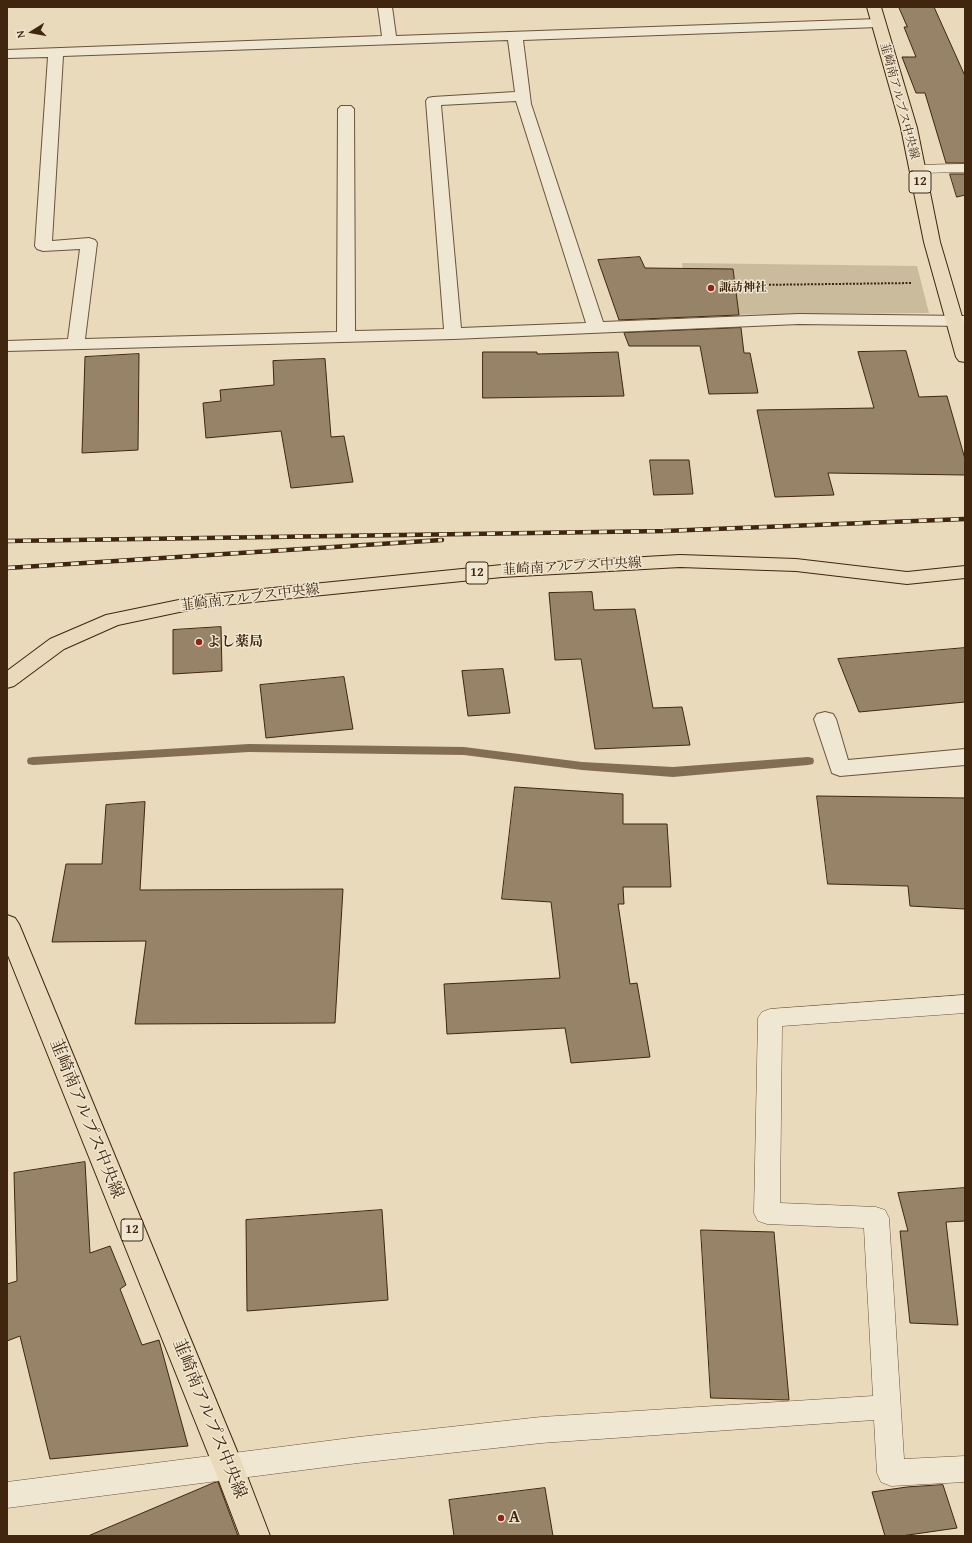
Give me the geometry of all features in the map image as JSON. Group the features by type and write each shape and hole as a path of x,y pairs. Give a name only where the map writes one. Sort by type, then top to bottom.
{"main road":[{"name":"韮崎南アルプス中央線","path":"874,7 909,128 932,242 944,283 959,322 965,357"},
{"name":"韮崎南アルプス中央線","path":"7,681 57,644 113,620 203,601 502,570 680,560 796,565 907,578 965,572"},
{"name":"韮崎南アルプス中央線","path":"7,924 229,1468 255,1536"}],"street":[{"path":"385,7 390,41"},
{"path":"7,54 878,24"},
{"path":"515,36 524,104 596,326"},
{"path":"56,52 43,246 89,243 76,344"},
{"path":"453,334 433,101 523,96"},
{"path":"346,109 346,337"},
{"path":"7,346 453,334 596,326 799,318 959,322"},
{"path":"825,719 840,768 965,757"}],"lane":[{"path":"918,169 965,168"},
{"path":"965,1004 770,1018 767,1213 876,1218 891,1472 965,1469"},
{"path":"7,1495 229,1468 358,1450 541,1430 887,1407"}],"path":[{"path":"755,285 944,283"}],"shaded area":[{"path":"682,263 917,266 929,313 689,315"}],"building":[{"path":"899,7 934,7 965,76 965,163 946,163 925,93 916,93 902,57 916,57 904,27 907,27"},
{"path":"950,174 965,174 965,195 957,197"},
{"path":"640,257 645,268 733,269 739,315 619,320 598,260"},
{"path":"741,328 744,353 750,353 758,393 709,394 700,346 629,346 624,333"},
{"path":"906,351 919,397 947,396 965,459 965,475 828,473 834,495 775,497 757,410 874,408 858,352"},
{"path":"483,352 537,352 537,354 618,352 624,396 483,398"},
{"path":"139,354 138,450 82,453 85,357"},
{"path":"325,359 331,437 344,436 353,482 291,488 281,431 206,438 203,403 221,401 220,390 274,385 273,361"},
{"path":"650,460 689,460 693,494 654,495"},
{"path":"592,592 594,610 635,609 653,708 682,707 690,745 595,749 581,659 555,660 549,593"},
{"path":"221,627 222,671 173,674 173,630"},
{"path":"965,648 965,702 859,712 838,659"},
{"path":"503,669 510,713 468,716 462,671"},
{"path":"344,677 353,729 266,738 260,685"},
{"path":"515,787 623,794 623,824 667,824 671,887 623,887 624,904 618,904 630,984 637,983 650,1057 571,1063 565,1028 447,1034 444,984 560,978 551,902 502,899"},
{"path":"817,796 965,798 965,909 910,906 908,886 828,884"},
{"path":"145,802 140,890 343,889 335,1023 135,1024 146,941 52,942 66,864 102,864 106,805"},
{"path":"85,1162 90,1253 110,1246 126,1285 120,1289 142,1345 159,1340 188,1446 50,1459 20,1336 7,1341 7,1284 17,1281 14,1173"},
{"path":"965,1188 965,1221 946,1222 958,1325 910,1323 900,1231 908,1231 898,1193"},
{"path":"382,1210 388,1300 247,1311 246,1220"},
{"path":"701,1230 774,1232 789,1400 711,1398"},
{"path":"218,1482 238,1536 88,1536 213,1483"},
{"path":"943,1485 957,1528 901,1536 885,1536 872,1492 907,1487"},
{"name":"A","path":"545,1488 553,1536 454,1536 449,1500"}],"waterway":[{"path":"33,761 249,748 464,751 582,766 673,772 808,761"}],"railway":[{"path":"7,541 664,531 965,519"},
{"path":"7,568 442,540"}],"place":[{"name":"諏訪神社","path":"711,288"},
{"name":"よし薬局","path":"199,642"},
{"name":"A","path":"501,1518"}]}
